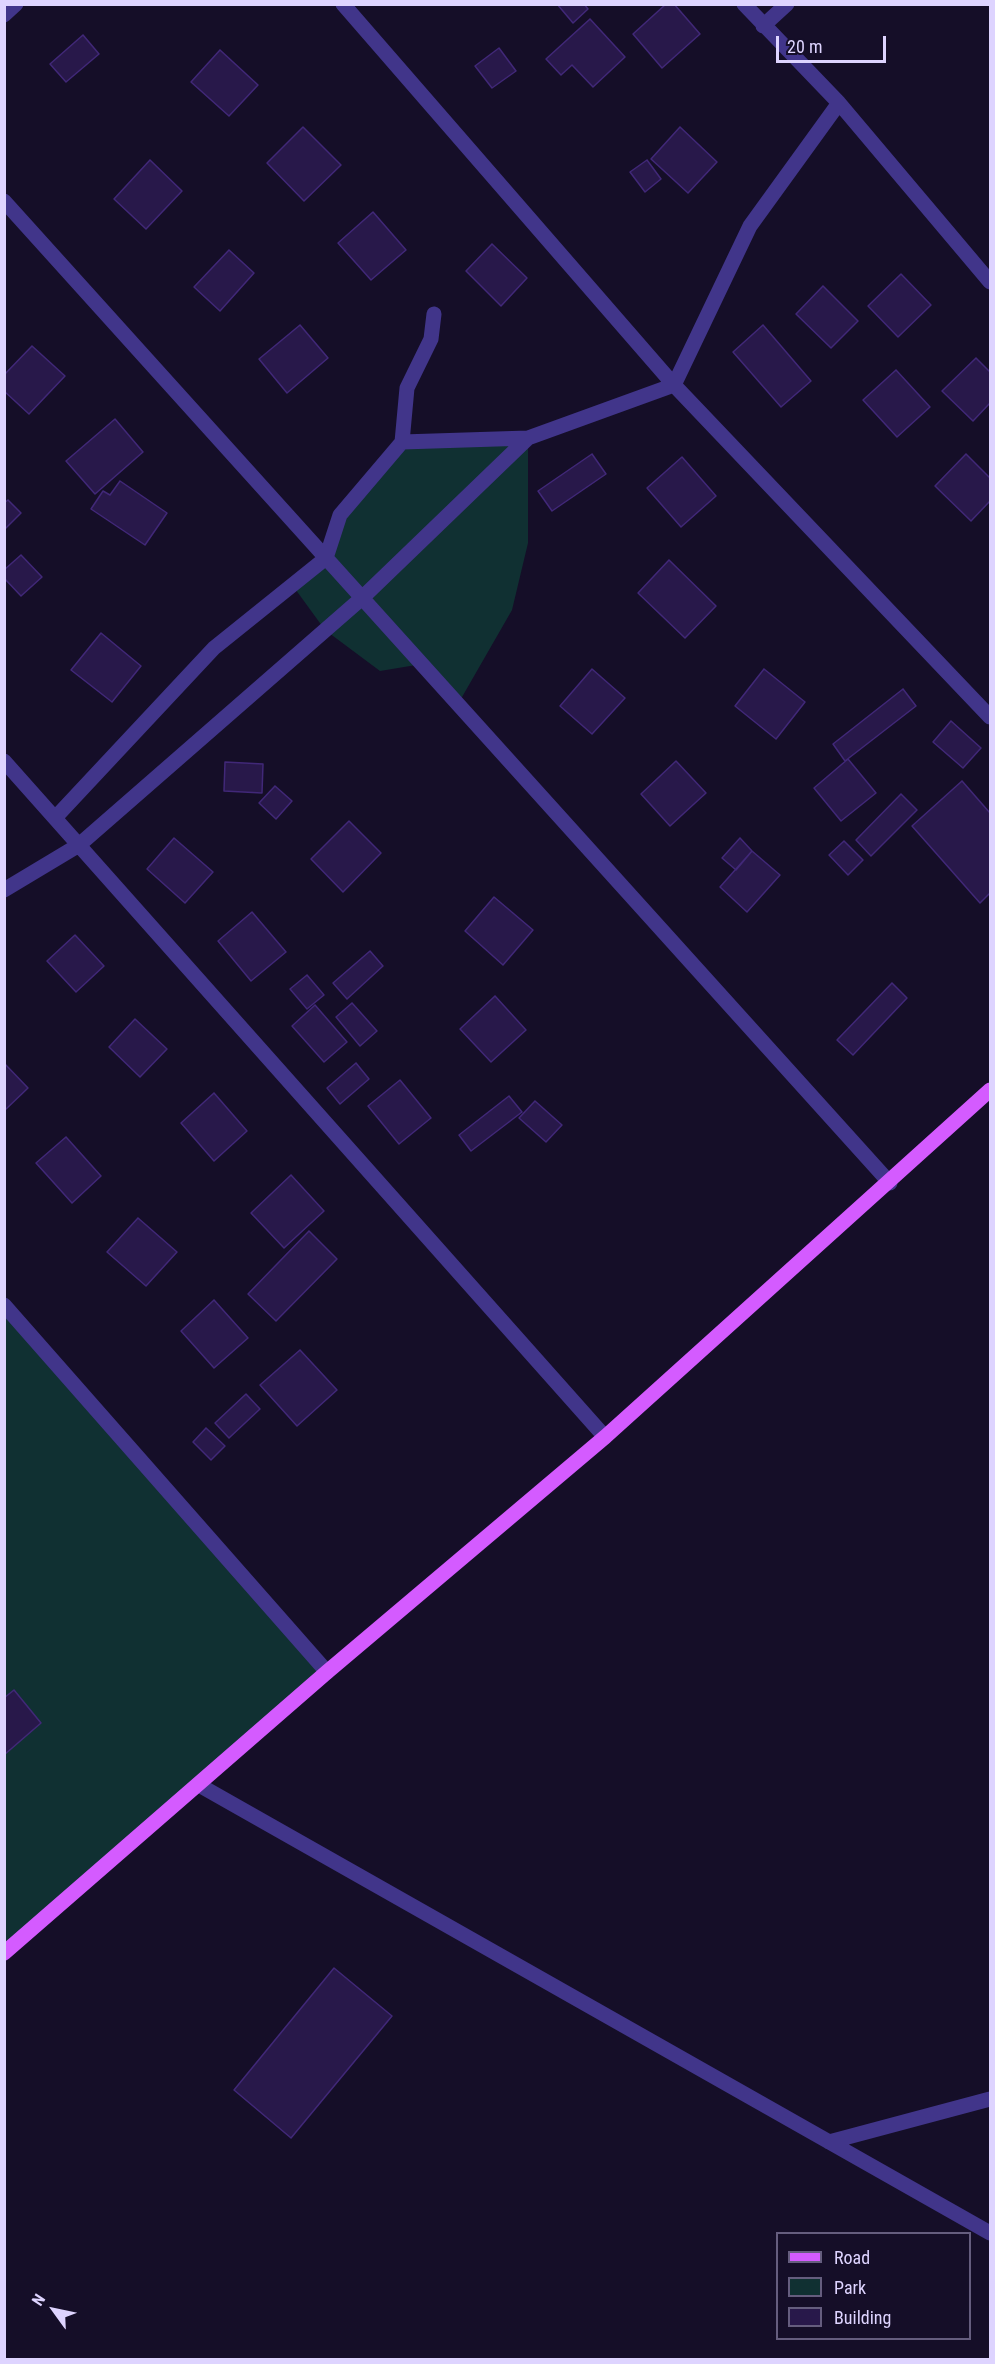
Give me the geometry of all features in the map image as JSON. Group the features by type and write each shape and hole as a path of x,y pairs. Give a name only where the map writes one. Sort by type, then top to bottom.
{"main road":[{"path":"4,1953 327,1672 605,1437 890,1183 990,1090"}],"street":[{"path":"4,15 16,4"},
{"path":"343,4 674,385 990,717"},
{"path":"744,4 839,103 990,282"},
{"path":"763,26 787,4"},
{"path":"402,442 528,438 674,385 750,226 839,103"},
{"path":"4,201 890,1183"},
{"path":"55,818 214,648 326,558 340,515 402,442 407,388 431,339 434,314"},
{"path":"4,890 79,845 362,598 528,438"},
{"path":"4,761 605,1437"},
{"path":"4,1305 327,1672"},
{"path":"199,1785 990,2233"},
{"path":"830,2142 990,2099"}],"green space":[{"path":"528,438 528,543 512,610 458,704 422,664 380,671 325,630 293,586 326,558 340,515 402,442"},
{"path":"4,1305 327,1672 4,1953"}],"building":[{"path":"557,4 584,4 588,9 573,23"},
{"path":"666,4 674,4 700,34 662,68 633,34"},
{"path":"590,19 625,57 593,87 572,65 561,75 546,59"},
{"path":"83,35 99,54 66,82 50,64"},
{"path":"499,48 516,71 492,88 475,66"},
{"path":"220,50 258,85 229,116 191,82"},
{"path":"303,127 341,165 304,201 267,163"},
{"path":"680,127 717,162 688,193 651,159"},
{"path":"150,160 182,191 146,229 114,199"},
{"path":"647,160 661,179 645,192 630,172"},
{"path":"373,212 406,250 371,280 338,243"},
{"path":"492,244 527,278 501,306 466,271"},
{"path":"229,250 254,273 220,311 194,287"},
{"path":"901,274 931,305 898,337 868,306"},
{"path":"823,286 858,321 831,348 796,314"},
{"path":"300,325 328,358 287,393 259,359"},
{"path":"763,325 811,381 781,407 733,352"},
{"path":"32,346 65,376 29,414 4,391 4,375"},
{"path":"976,358 990,372 990,403 973,421 942,391"},
{"path":"896,370 930,407 897,437 863,400"},
{"path":"115,419 143,452 95,494 66,461"},
{"path":"592,454 606,474 552,511 538,491"},
{"path":"966,454 990,478 990,501 971,521 935,486"},
{"path":"682,457 716,496 681,527 647,488"},
{"path":"120,481 167,513 145,545 91,509 103,491 110,495"},
{"path":"8,500 21,513 4,530 4,503"},
{"path":"21,555 42,577 21,596 4,578 4,570"},
{"path":"669,560 716,606 685,638 638,593"},
{"path":"101,633 141,666 112,702 71,670"},
{"path":"592,669 625,698 592,734 560,706"},
{"path":"764,669 805,702 776,739 735,706"},
{"path":"903,689 916,706 845,761 833,744"},
{"path":"951,721 981,748 963,768 933,742"},
{"path":"848,759 876,793 841,821 814,788"},
{"path":"676,761 706,793 670,826 641,794"},
{"path":"225,762 263,764 262,793 224,791"},
{"path":"962,781 990,813 990,893 980,903 912,826"},
{"path":"275,786 292,801 276,819 259,803"},
{"path":"901,794 917,810 871,856 856,840"},
{"path":"349,821 381,853 343,892 311,859"},
{"path":"174,838 213,872 185,903 147,869"},
{"path":"740,838 752,851 736,870 722,858"},
{"path":"844,841 863,860 848,875 829,855"},
{"path":"752,851 780,875 747,912 720,887"},
{"path":"494,897 533,930 503,965 465,931"},
{"path":"252,912 286,952 251,981 218,941"},
{"path":"75,935 104,966 76,992 47,961"},
{"path":"370,951 383,966 347,999 333,983"},
{"path":"307,975 324,995 307,1009 290,989"},
{"path":"892,983 907,998 853,1055 837,1040"},
{"path":"495,996 526,1030 491,1062 460,1029"},
{"path":"352,1003 377,1031 360,1046 336,1017"},
{"path":"315,1005 347,1042 324,1062 292,1026"},
{"path":"135,1019 167,1049 140,1077 109,1047"},
{"path":"4,1063 28,1088 4,1111"},
{"path":"356,1063 369,1079 340,1104 327,1088"},
{"path":"400,1080 431,1118 399,1144 368,1106"},
{"path":"214,1093 247,1131 214,1161 181,1123"},
{"path":"509,1096 522,1112 471,1151 459,1135"},
{"path":"535,1101 562,1125 546,1142 519,1118"},
{"path":"66,1137 101,1176 72,1203 36,1163"},
{"path":"291,1175 324,1211 284,1248 251,1213"},
{"path":"138,1218 177,1252 146,1286 107,1252"},
{"path":"309,1231 337,1259 276,1321 248,1294"},
{"path":"214,1300 248,1338 214,1368 181,1331"},
{"path":"300,1350 337,1390 297,1426 260,1385"},
{"path":"246,1394 260,1409 229,1438 215,1423"},
{"path":"206,1428 225,1446 211,1460 193,1442"},
{"path":"14,1690 41,1723 4,1755 4,1698"},
{"path":"334,1968 392,2016 291,2138 234,2090"}]}
